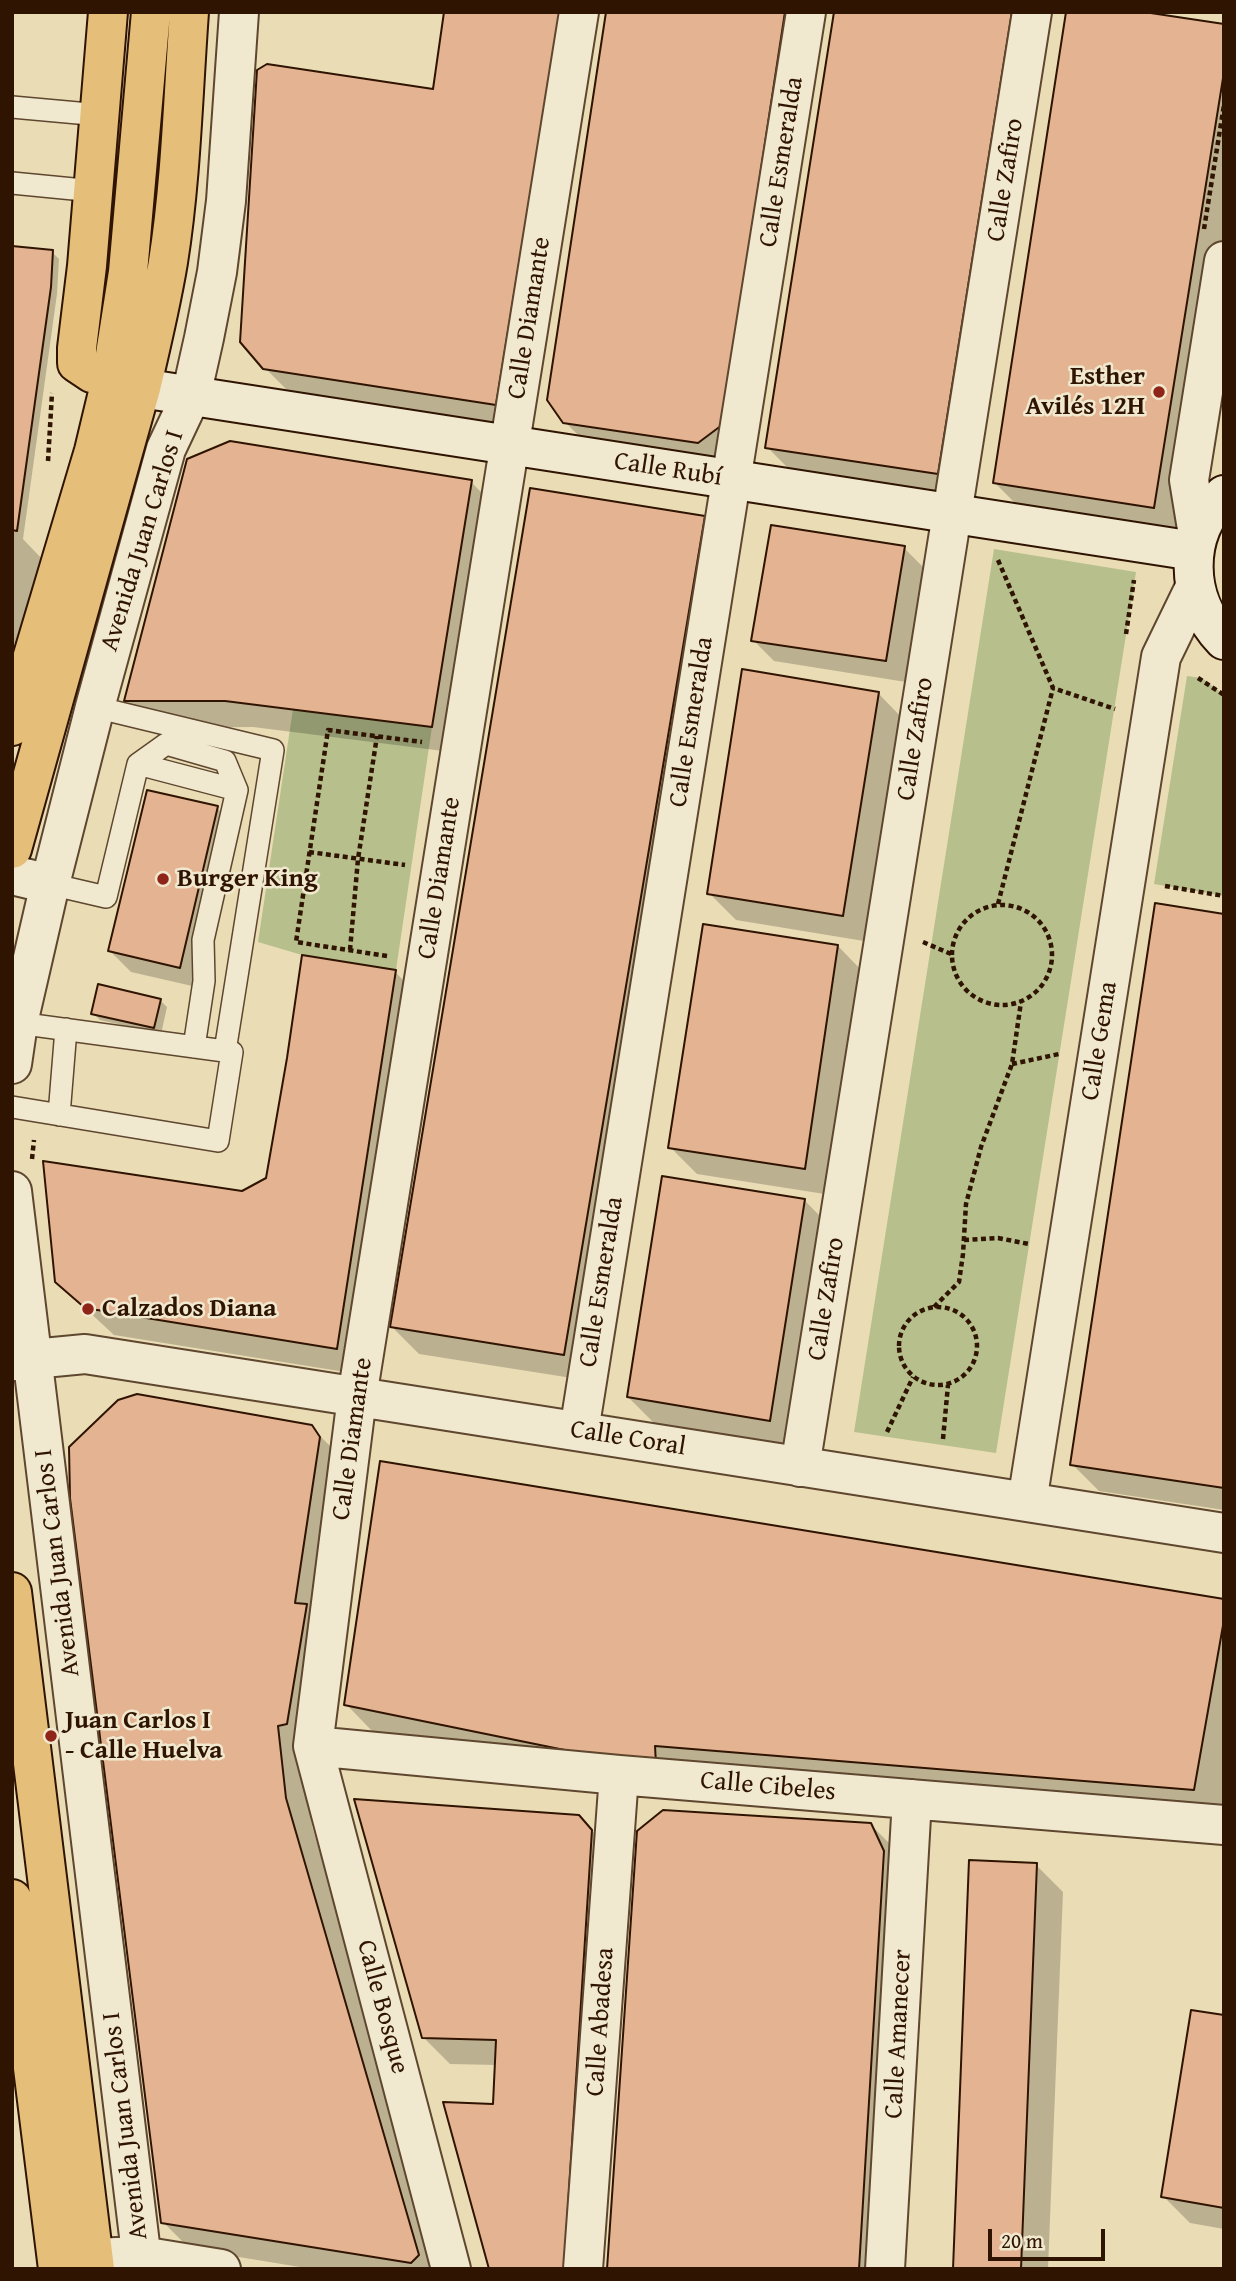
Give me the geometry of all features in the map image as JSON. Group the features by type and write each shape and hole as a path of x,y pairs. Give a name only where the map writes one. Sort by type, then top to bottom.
{"main road":[{"path":"108,12 94,191 77,348 78,363 92,373 126,384"},
{"name":"Avenida Juan Carlos I","path":"12,726 94,451 126,384 128,272 151,12"},
{"name":"Avenida Juan Carlos I","path":"12,849 54,698 126,384 167,263 173,223 189,12"},
{"name":"Avenida Juan Carlos I","path":"12,1592 29,1952 82,2265"},
{"name":"Avenida Juan Carlos I","path":"12,1899 29,1952"}],"street":[{"name":"Avenida Juan Carlos I","path":"12,1064 15,1023 95,707 166,449 191,396 216,272 226,201 239,12"},
{"name":"Calle Diamante","path":"313,1746 357,1397 579,12"},
{"name":"Calle Esmeralda","path":"579,1432 806,12"},
{"name":"Calle Zafiro","path":"800,1467 1032,12"},
{"path":"1224,261 1189,480 1196,558 1206,617 1224,639"},
{"name":"Calle Rubí","path":"126,384 953,515 1196,558"},
{"name":"Calle Gema","path":"1027,1502 1161,657 1210,510 1224,495"},
{"path":"54,698 95,707"},
{"path":"12,875 50,884"},
{"name":"Avenida Juan Carlos I","path":"12,1191 22,1360 38,1407 142,2262"},
{"name":"Calle Coral","path":"22,1360 85,1354 1224,1533"},
{"path":"12,1437 38,1407"},
{"name":"Calle Cibeles","path":"313,1746 619,1775 1224,1825"},
{"name":"Calle Bosque","path":"313,1746 451,2269"},
{"name":"Calle Abadesa","path":"583,2269 619,1775"},
{"name":"Calle Amanecer","path":"886,2269 912,1799"},
{"path":"82,2265 142,2262 221,2269"}],"lane":[{"path":"12,107 100,115"},
{"path":"12,183 94,191"},
{"path":"95,707 273,750 225,1051"},
{"path":"50,884 106,897 138,764 237,790 202,940 204,981 194,1047"},
{"path":"12,1107 218,1141 232,1052 15,1023"},
{"path":"59,1115 66,1029"}],"path":[{"path":"994,549 1053,688 998,904"},
{"path":"1194,677 1202,678 1224,695"},
{"path":"1053,688 1114,709 1152,713"},
{"path":"426,961 296,942 328,730 462,748"},
{"path":"350,950 358,859 377,736"},
{"path":"309,852 440,869"},
{"path":"1154,884 1224,895"},
{"path":"998,904 1015,906 1033,915 1045,928 1052,952 1050,970 1044,983 1032,996 1003,1006 986,1003 971,995 959,982 951,954 954,936 965,919 979,909 998,904"},
{"path":"934,1307 959,1282 966,1204 981,1147 1012,1064 1021,1002"},
{"path":"964,1240 998,1238 1030,1244"},
{"path":"934,1307 960,1313 970,1323 976,1337 974,1363 961,1379 948,1385 935,1386 912,1377 899,1357 898,1343 909,1318 921,1310 934,1307"},
{"path":"887,1432 912,1377"},
{"path":"943,1439 948,1385"}],"green space":[{"path":"994,549 1136,572 996,1453 854,1432"},
{"path":"1187,676 1202,678 1224,695 1224,896 1154,884"},
{"path":"293,709 432,727 396,970 302,955 258,942"}],"building":[{"path":"444,12 560,12 496,405 263,369 240,342 257,70 267,64 433,89"},
{"path":"606,12 785,12 722,425 698,443 563,423 547,400"},
{"path":"834,12 1012,12 938,474 765,448"},
{"path":"1066,12 1144,12 1224,24 1224,72 1154,508 993,483"},
{"path":"12,246 53,250 51,287 17,531 12,530"},
{"path":"230,441 472,480 432,727 225,701 124,701 187,459"},
{"path":"530,488 705,516 564,1355 390,1327"},
{"path":"771,525 905,546 886,661 751,641"},
{"path":"742,669 879,692 843,916 707,894"},
{"name":"Burger King","path":"147,790 218,806 180,968 108,951"},
{"path":"1155,903 1224,914 1224,1488 1070,1465"},
{"path":"703,924 838,945 805,1169 668,1148"},
{"path":"302,955 396,970 337,1349 85,1308 55,1282 43,1161 242,1191 266,1178"},
{"path":"98,984 161,999 154,1028 91,1014"},
{"path":"662,1176 805,1199 770,1421 627,1397"},
{"path":"137,1394 312,1425 320,1437 295,1603 307,1604 287,1724 278,1726 286,1798 419,2255 411,2263 161,2223 70,1498 69,1447 118,1400"},
{"path":"380,1461 1224,1599 1224,1620 1194,1790 655,1746 656,1764 589,1755 344,1705"},
{"path":"354,1799 579,1815 592,1830 564,2269 489,2269 443,2102 493,2104 496,2040 422,2038"},
{"path":"663,1810 871,1823 884,1851 859,2269 607,2269 637,1831"},
{"path":"969,1860 1037,1863 1021,2269 953,2269"},
{"path":"1191,2010 1224,2015 1224,2208 1161,2197"}],"place":[{"name":"Esther Avilés 12H","path":"1159,392"},
{"name":"Burger King","path":"163,879"},
{"name":"Calzados Diana","path":"88,1309"},
{"name":"Juan Carlos I - Calle Huelva","path":"51,1736"}]}
